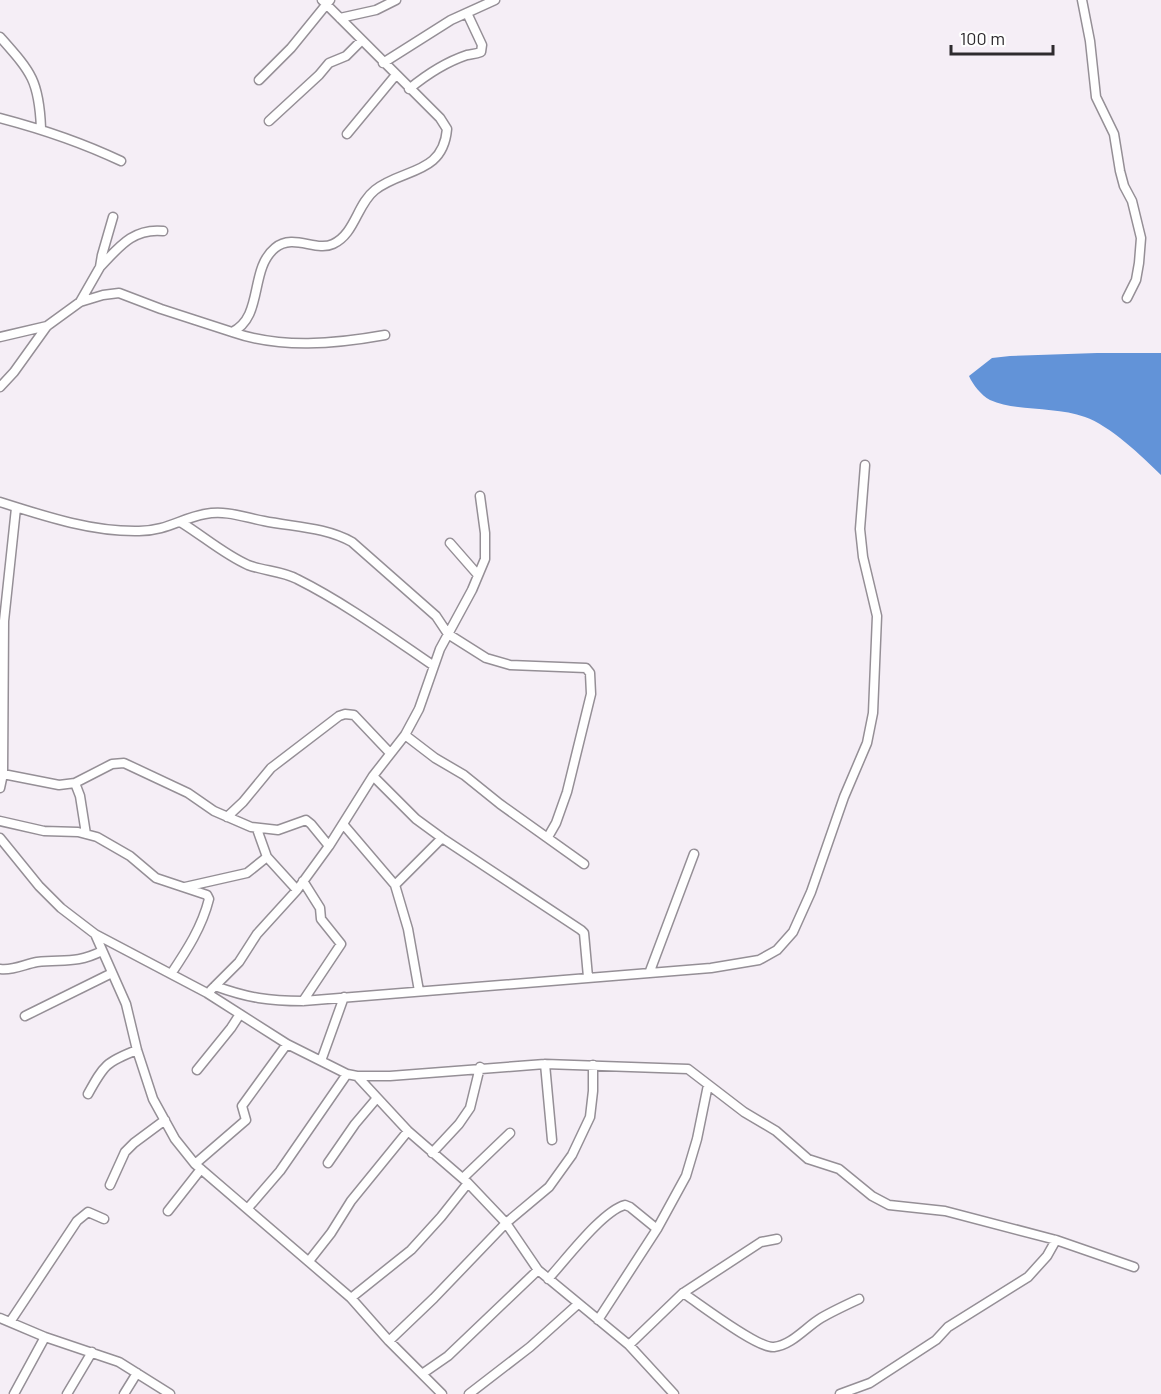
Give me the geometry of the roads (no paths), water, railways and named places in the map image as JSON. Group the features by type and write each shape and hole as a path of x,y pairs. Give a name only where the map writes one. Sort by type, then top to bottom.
{"street":[{"path":"340,18 376,10 396,0"},
{"path":"383,63 421,37 495,0"},
{"path":"1082,0 1090,41 1096,97 1114,134 1120,171 1124,186 1132,201 1141,238 1140,263 1136,280 1127,298"},
{"path":"232,332 240,328 247,320 258,278 274,248 285,243 296,242 326,246 335,244 354,222 372,192 382,184 418,170 431,162 440,153 447,138 444,123 383,63 326,1 291,48 259,80"},
{"path":"409,89 425,76 448,64 481,52 482,45 467,13"},
{"path":"0,37 25,65 35,82 40,105 41,128"},
{"path":"269,121 329,63 346,56 362,40"},
{"path":"347,134 395,75"},
{"path":"0,118 41,128 84,143 121,161"},
{"path":"100,267 113,217"},
{"path":"80,302 100,267 132,237 144,230 163,231"},
{"path":"0,387 14,372 47,326 80,302 119,292 161,309 271,342 350,342 385,335"},
{"path":"0,337 47,326"},
{"path":"215,986 270,1001 303,1001 650,971 711,968 759,960 777,950 793,932 811,892 844,797 867,743 873,713 877,616 863,557 860,529 865,465"},
{"path":"207,993 238,962 257,934 297,890 329,846 373,776 405,735 419,709 448,634 472,591 486,551 480,496"},
{"path":"0,502 67,522 111,530 140,531 167,528 204,514 229,512 263,521 338,534 352,542 436,616 448,634 486,658 510,665 586,668 591,683 589,703 567,792 556,823 548,837"},
{"path":"0,788 3,774 4,621 16,508"},
{"path":"182,522 237,560 294,577 313,587 434,666"},
{"path":"450,543 478,575"},
{"path":"227,817 243,802 271,768 339,716 354,715 390,753"},
{"path":"405,735 435,758 465,775 584,864"},
{"path":"3,774 59,785 75,783 112,764 124,763 188,793 227,817 257,829 278,830 306,820 329,846"},
{"path":"373,776 416,819 581,930 584,933 588,977"},
{"path":"75,783 80,796 86,834"},
{"path":"0,821 44,831 97,837 130,856 156,878 207,895 209,899 195,938 171,974"},
{"path":"343,824 395,885 408,929 419,991"},
{"path":"257,829 267,857 297,890"},
{"path":"0,838 39,886 61,908 95,934 207,993 287,1044 346,1074 357,1076 402,1075 480,1067 508,1068 545,1064 688,1070 744,1112 776,1131 808,1159 839,1169 872,1197 889,1205 945,1211 1056,1240 1134,1268"},
{"path":"395,885 442,838"},
{"path":"650,971 694,854"},
{"path":"184,887 247,873 267,857"},
{"path":"303,881 320,908 321,920 341,944 303,1001"},
{"path":"95,934 126,1004 137,1050 153,1098 175,1139 198,1166 351,1298 389,1341 442,1394"},
{"path":"0,969 6,970 35,962 76,961 102,951"},
{"path":"25,1016 112,973"},
{"path":"321,1061 344,997"},
{"path":"197,1071 240,1014"},
{"path":"168,1211 198,1166 246,1120 242,1106 287,1044"},
{"path":"88,1094 107,1064 113,1059 137,1050"},
{"path":"545,1064 546,1097 552,1140"},
{"path":"389,1341 506,1223 549,1187 572,1155 590,1117 593,1065"},
{"path":"432,1153 459,1124 470,1108 480,1067"},
{"path":"248,1208 280,1171 346,1074"},
{"path":"357,1076 408,1131 465,1180 506,1223 538,1270 629,1345 674,1394"},
{"path":"598,1320 657,1229 686,1176 697,1139 708,1084"},
{"path":"328,1163 355,1124 377,1098"},
{"path":"110,1185 124,1152 165,1120"},
{"path":"309,1261 331,1233 351,1201 408,1131"},
{"path":"351,1298 411,1250 441,1217 465,1180 510,1133"},
{"path":"548,1280 596,1226 619,1206 630,1207 657,1229"},
{"path":"10,1322 77,1221 88,1212 105,1219"},
{"path":"629,1345 683,1293 762,1242 777,1239"},
{"path":"840,1394 870,1383 936,1340 948,1327 1028,1277 1047,1256 1056,1240"},
{"path":"422,1374 448,1356 538,1270"},
{"path":"683,1293 747,1336 769,1347 777,1347 797,1337 821,1318 859,1299"},
{"path":"469,1394 530,1347 578,1304"},
{"path":"0,1318 45,1337 119,1362 170,1394"},
{"path":"14,1394 45,1337"},
{"path":"67,1394 92,1352"},
{"path":"124,1394 137,1373"}],"water":[{"path":"1097,353 1161,353 1161,475 1125,442 1094,421 1061,411 1001,404 983,395 969,376 992,358"}]}
